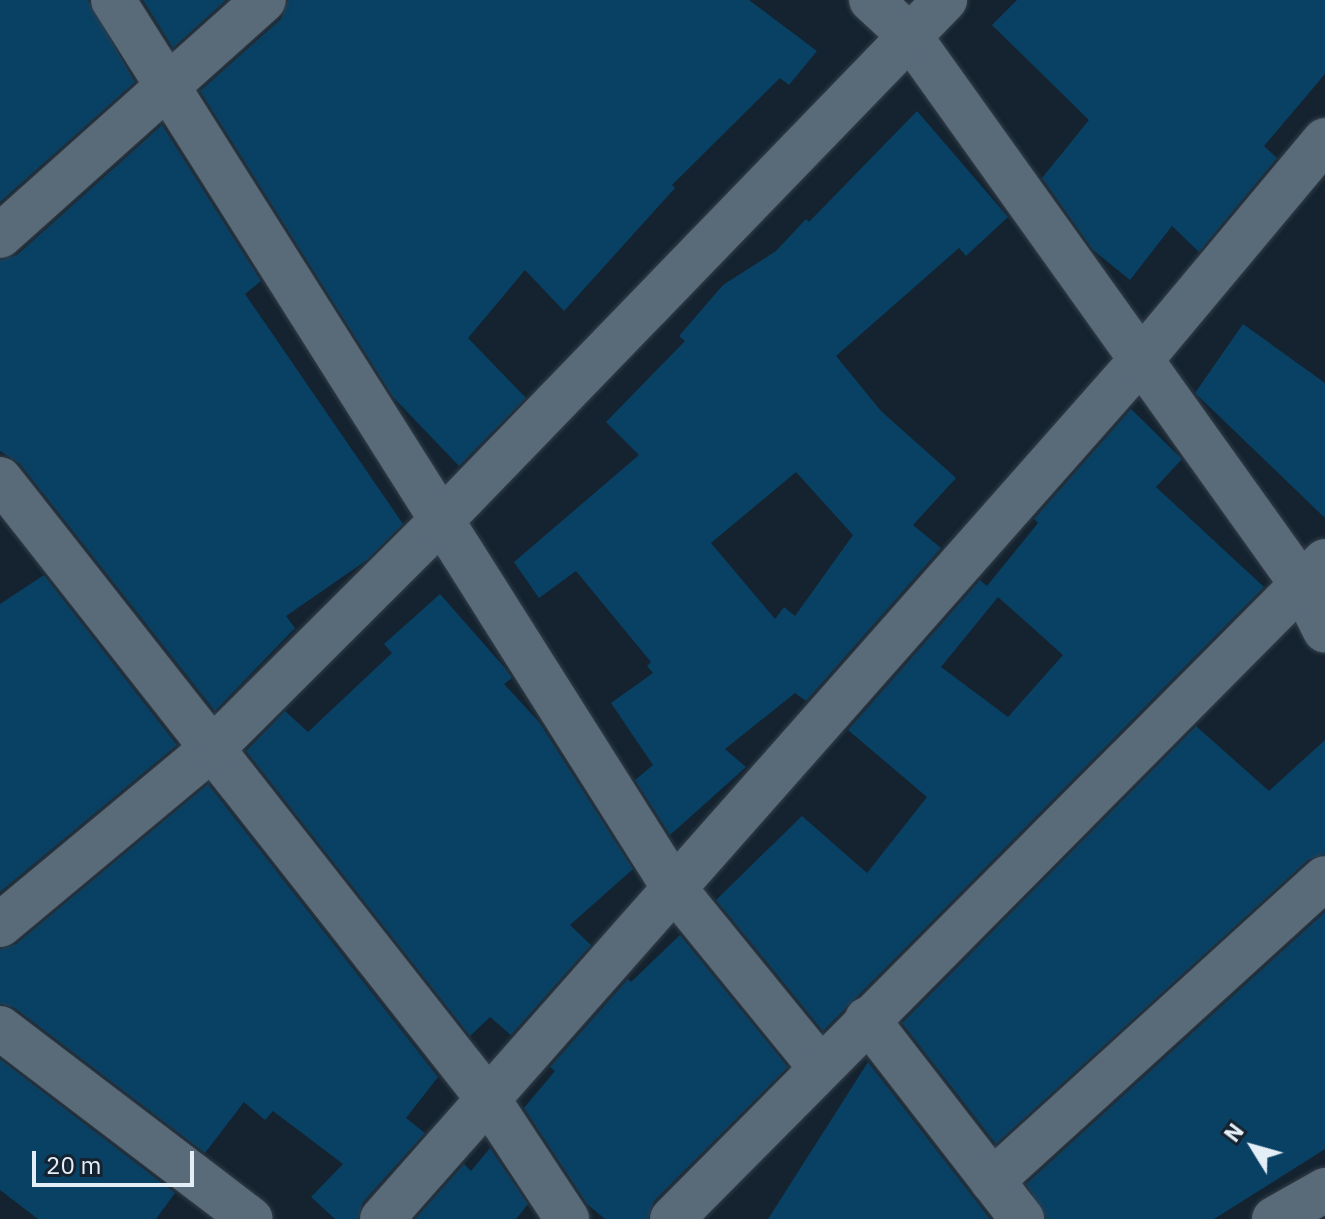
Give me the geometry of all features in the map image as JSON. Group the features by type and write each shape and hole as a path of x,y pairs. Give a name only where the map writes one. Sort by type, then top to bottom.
{"street":[{"path":"113,0 439,523 674,888 819,1066"},
{"path":"0,236 169,89 264,0"},
{"path":"871,0 909,35 1140,361 1313,573 1325,631"},
{"path":"0,925 214,747 439,523 945,0"},
{"path":"382,1219 1140,361 1325,140"},
{"path":"0,479 214,747 488,1099 567,1219"},
{"path":"672,1219 819,1066 1313,573"},
{"path":"992,1181 1325,878"},
{"path":"867,1019 1022,1219"},
{"path":"0,1028 251,1219"},
{"path":"1274,1219 1325,1190"}],"building":[{"path":"0,0 88,0 135,82 0,202"},
{"path":"143,0 226,0 173,48"},
{"path":"288,0 749,0 817,51 789,85 780,78 672,185 675,188 564,311 525,270 468,338 526,398 459,466 393,397 200,91 281,19"},
{"path":"1017,0 1325,0 1325,74 1264,146 1277,158 1199,252 1172,226 1130,280 1093,250 1042,178 1089,120 992,25"},
{"path":"917,111 1008,217 966,256 959,248 836,356 881,411 956,478 913,525 941,548 806,701 795,693 725,749 746,767 670,835 635,780 653,765 611,703 653,673 647,666 651,662 576,571 539,598 514,562 639,455 606,422 685,341 679,336 723,285 776,251 806,219 809,222","holes":["796,472 853,535 795,616 784,607 775,619 711,543"]},
{"path":"162,125 261,281 245,294 403,524 367,560 286,616 295,628 215,711 20,464 0,451 0,260 17,255"},
{"path":"1243,324 1325,383 1325,518 1195,393"},
{"path":"1131,409 1182,459 1156,487 1264,587 823,1031 716,900 802,816 867,873 927,797 848,730 980,580 987,586 1038,523 1034,519","holes":["998,597 1063,655 1008,717 941,667"]},
{"path":"44,575 177,745 0,892 0,604"},
{"path":"440,594 505,668 512,678 504,684 539,722 633,869 570,925 591,945 511,1035 490,1017 470,1036 246,751 285,711 308,732 392,653 384,644"},
{"path":"1196,726 1269,791 1325,740 1325,854 1308,860 996,1144 902,1023"},
{"path":"208,784 438,1077 406,1118 425,1133 363,1202 358,1219 335,1219 311,1197 343,1164 273,1111 265,1120 244,1102 205,1153 15,1008 0,1004 0,949 16,944"},
{"path":"1325,912 1325,1149 1214,1219 1046,1219 1026,1184"},
{"path":"680,935 788,1067 654,1201 648,1219 605,1219 587,1204 524,1108 555,1071 550,1067 628,979 631,982"},
{"path":"0,1059 175,1193 156,1219 38,1219 0,1190"},
{"path":"868,1062 973,1197 990,1219 768,1219"},
{"path":"490,1148 528,1204 516,1219 415,1219 464,1164 471,1171"}]}
